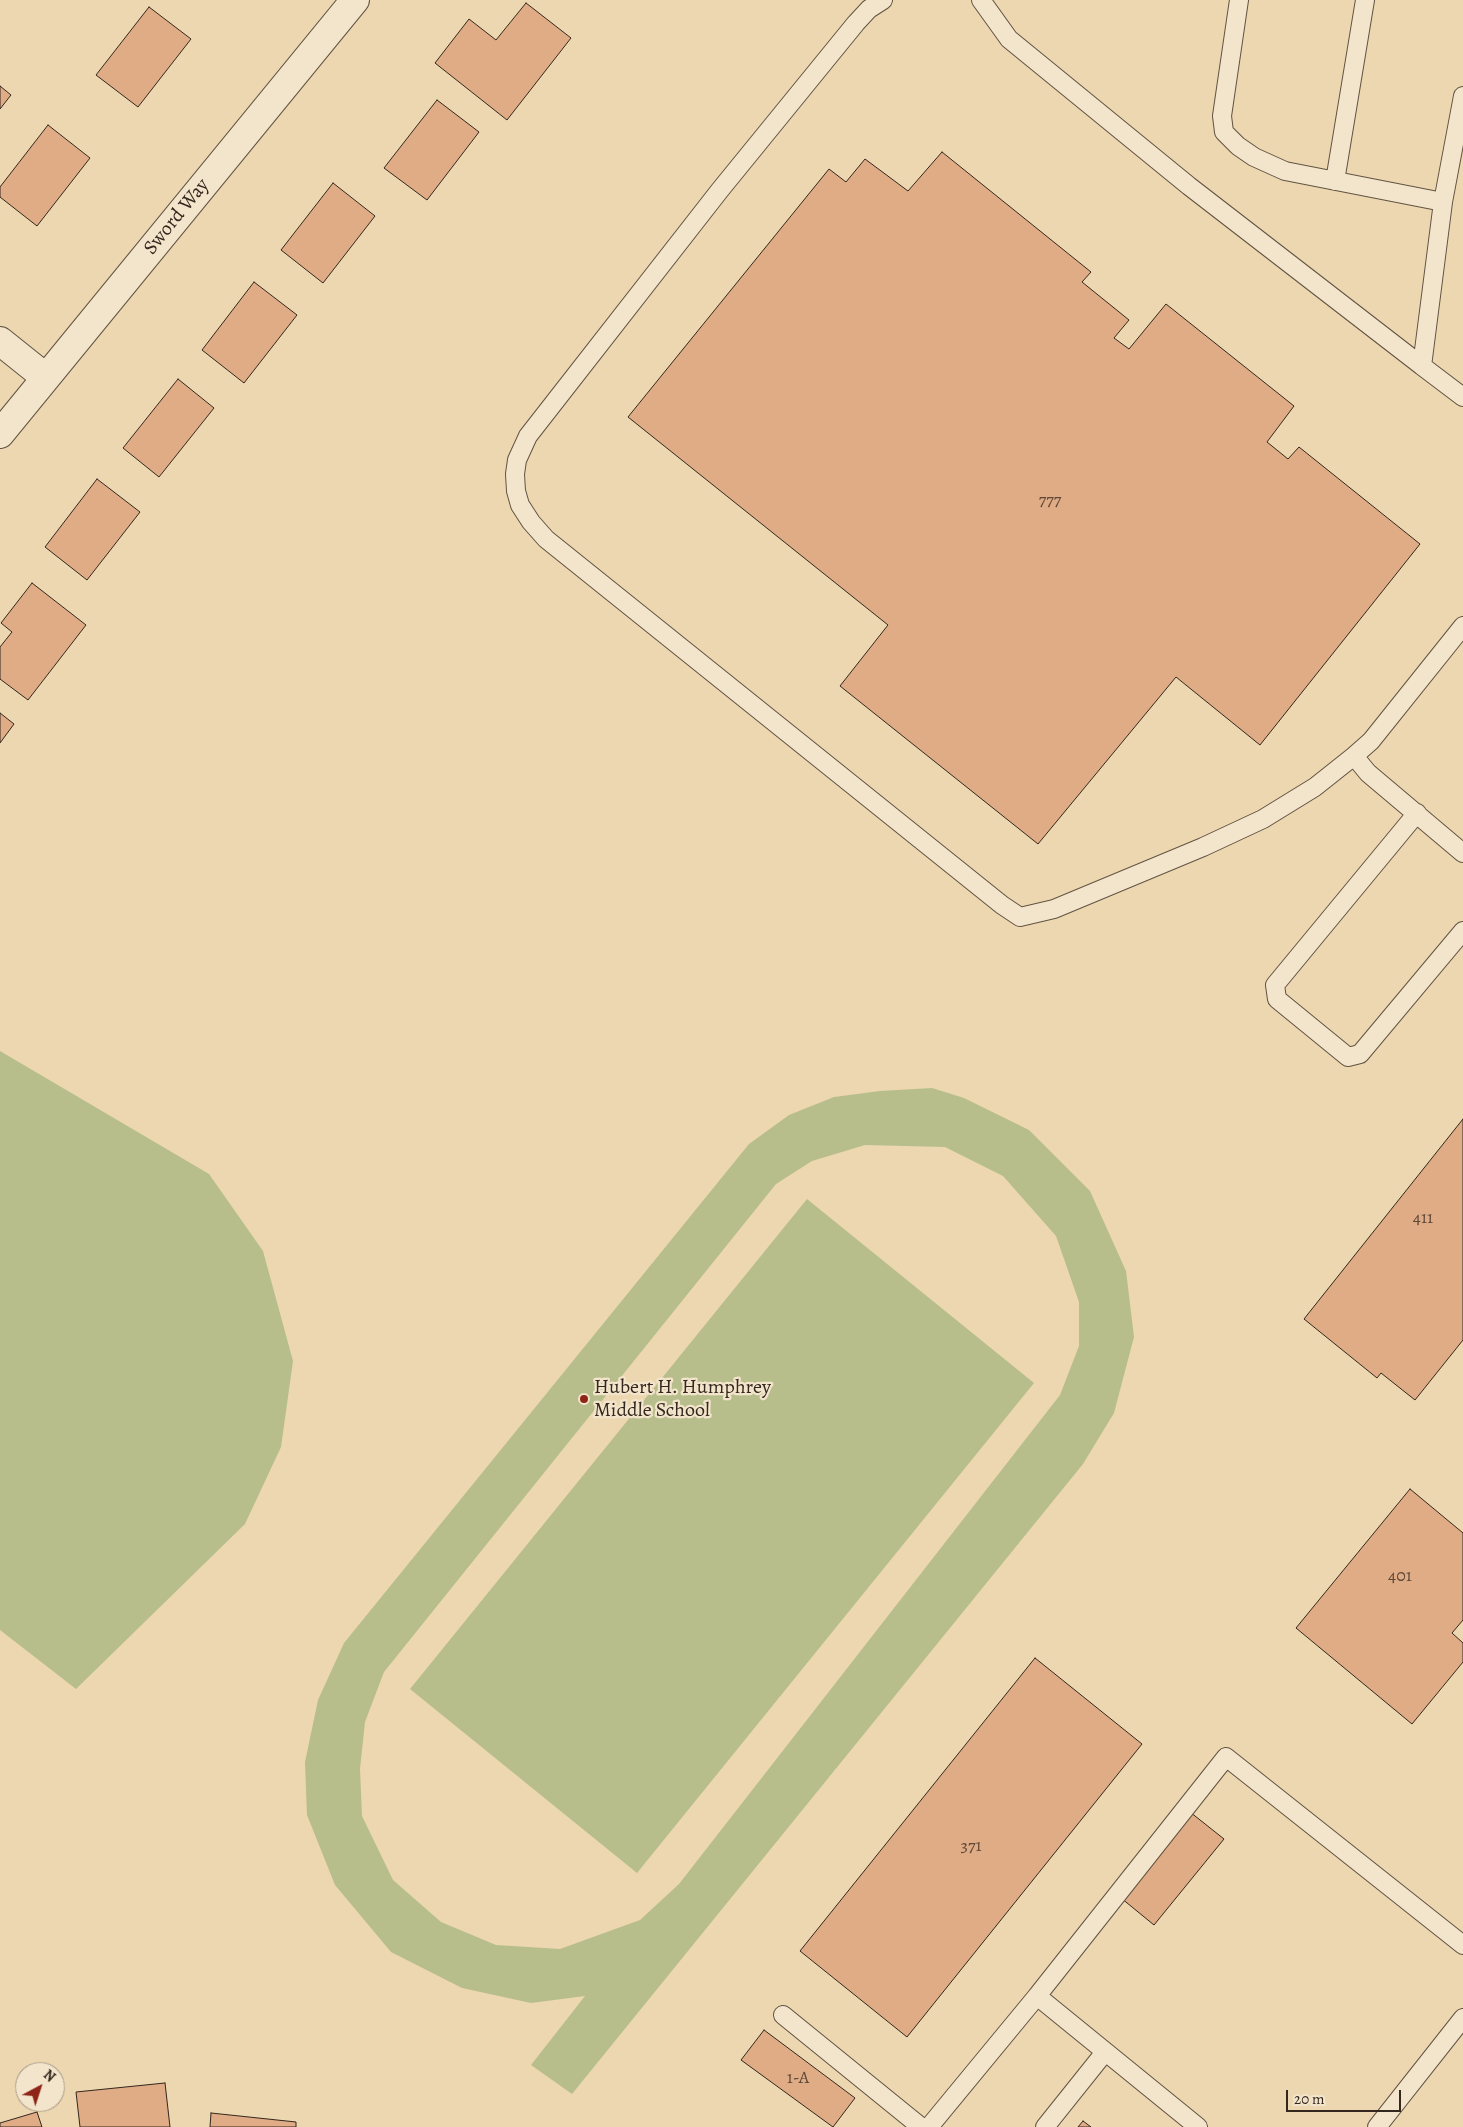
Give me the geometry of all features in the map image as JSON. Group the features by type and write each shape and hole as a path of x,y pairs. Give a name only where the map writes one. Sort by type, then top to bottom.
{"street":[{"name":"Sword Way","path":"0,434 355,0"},
{"path":"0,341 45,377"}],"lane":[{"path":"883,0 869,9 856,23 720,190 528,436 517,460 515,474 520,505 531,522 546,538 1002,905 1020,917 1062,906 1203,848 1263,819 1315,787 1371,741 1463,626"},
{"path":"982,0 1009,39 1189,186 1463,397"},
{"path":"1239,0 1222,116 1224,132 1238,146 1254,157 1277,168 1443,202"},
{"path":"1335,181 1365,0"},
{"path":"1422,366 1443,202 1463,96"},
{"path":"1354,756 1368,773 1463,853"},
{"path":"1417,813 1275,985 1276,999 1348,1056 1360,1054 1463,931"},
{"path":"930,2127 1037,1996 1226,1757 1463,1945"},
{"path":"1037,1996 1198,2127"},
{"path":"783,2015 922,2127"},
{"path":"1378,2127 1463,2018"},
{"path":"1045,2127 1105,2052"}],"green space":[{"path":"0,1051 209,1174 263,1251 293,1361 281,1447 245,1524 76,1689 0,1630"},
{"path":"932,1088 964,1098 1029,1130 1090,1191 1126,1271 1134,1337 1114,1413 1083,1464 572,2094 531,2065 585,1996 531,2003 462,1988 391,1952 335,1885 307,1815 305,1762 318,1700 344,1643 749,1144 789,1115 834,1097 880,1091","holes":["865,1145 945,1147 1003,1176 1056,1236 1079,1302 1079,1346 1060,1395 679,1884 640,1920 560,1949 496,1945 441,1922 393,1880 362,1816 360,1769 365,1722 384,1672 776,1184 812,1161"]},
{"path":"807,1199 1034,1383 637,1873 410,1689"}],"building":[{"path":"526,3 571,38 507,120 435,63 469,19 496,40"},
{"path":"149,7 191,39 138,107 96,75"},
{"path":"0,86 11,95 0,109"},
{"path":"437,100 479,132 427,200 384,168"},
{"path":"48,125 90,158 37,226 0,197 0,187"},
{"path":"942,152 1091,272 1082,282 1129,320 1114,338 1129,349 1166,304 1294,406 1267,442 1288,459 1299,447 1420,544 1260,745 1176,677 1038,844 840,686 888,625 628,417 829,169 846,182 865,159 908,191"},
{"path":"333,183 375,216 323,283 281,250"},
{"path":"254,282 297,315 244,383 202,350"},
{"path":"178,379 214,408 159,477 123,448"},
{"path":"97,479 140,512 87,580 45,547"},
{"path":"32,583 86,625 28,700 0,679 0,647 12,632 1,623"},
{"path":"0,713 14,724 0,743"},
{"path":"1463,1119 1463,1340 1415,1400 1381,1373 1377,1378 1304,1319"},
{"path":"1410,1489 1463,1533 1463,1620 1452,1633 1463,1643 1463,1662 1412,1724 1296,1628"},
{"path":"1035,1658 1142,1744 907,2037 800,1951"},
{"path":"1190,1812 1224,1839 1154,1925 1121,1898"},
{"path":"764,2030 855,2098 833,2127 741,2060"},
{"path":"165,2083 170,2127 80,2127 76,2092"},
{"path":"37,2112 42,2127 0,2127 0,2123"},
{"path":"211,2113 296,2122 296,2127 210,2127"},
{"path":"1083,2121 1091,2127 1078,2127"}],"place":[{"name":"Hubert H. Humphrey Middle School","path":"584,1399"}]}
